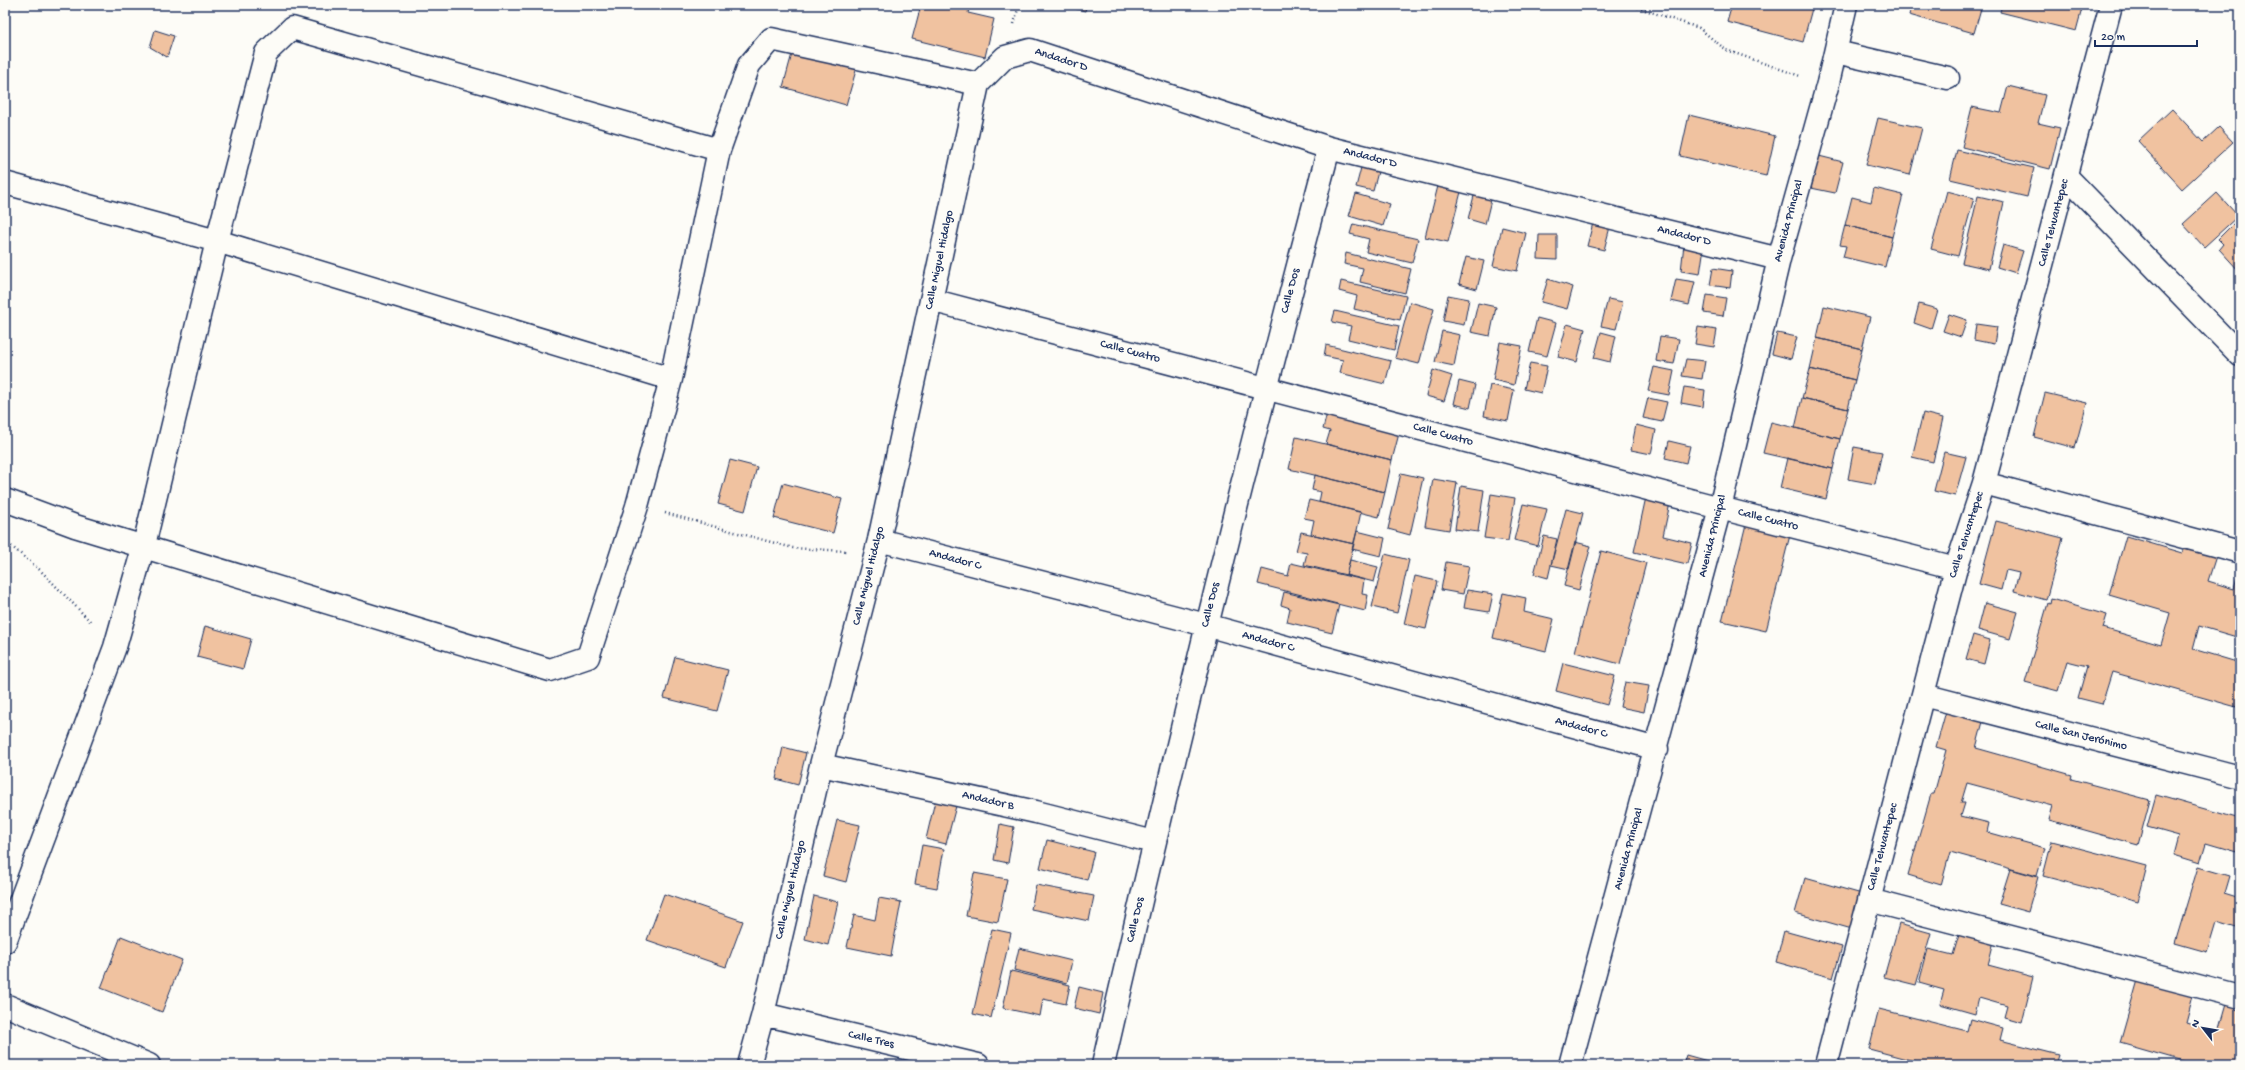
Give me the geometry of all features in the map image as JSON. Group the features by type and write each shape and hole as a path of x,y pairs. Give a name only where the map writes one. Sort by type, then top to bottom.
{"street":[{"name":"Avenida Principal","path":"1570,1065 1720,508 1779,259 1828,83 1846,5"},
{"name":"Calle Tehuantepec","path":"1826,1065 1956,568 1984,483 2067,177 2111,5"},
{"path":"5,942 115,647 144,546 217,241 266,53 292,28 719,150"},
{"path":"5,500 75,526 550,670 588,657 637,506 672,379 719,150 749,65 771,40 978,84"},
{"name":"Andador D","path":"978,84 1005,57 1030,50 1329,148 1779,259"},
{"path":"1836,52 1948,78"},
{"name":"Calle Miguel Hidalgo","path":"749,1065 763,1014 821,765 879,540 978,84"},
{"name":"Calle Dos","path":"1103,1065 1206,625 1265,388 1329,148"},
{"path":"2067,177 2240,355"},
{"path":"5,182 217,241 672,379"},
{"name":"Calle Cuatro","path":"931,300 1720,508 1956,568"},
{"path":"1984,483 2240,552"},
{"name":"Andador C","path":"879,540 1206,625 1656,749"},
{"name":"Calle San Jerónimo","path":"1923,695 2240,777"},
{"name":"Andador B","path":"821,765 1029,810 1154,842"},
{"path":"1869,900 2240,997"},
{"path":"5,1005 149,1065"},
{"name":"Calle Tres","path":"763,1014 978,1065"}],"path":[{"path":"1630,5 1699,28 1726,50 1770,67 1828,83"},
{"path":"637,506 793,548 844,552 879,540"},
{"path":"5,541 40,570 115,647"}],"building":[{"path":"921,5 970,5 968,13 994,19 985,57 912,39"},
{"path":"1062,5 1087,5 1085,11"},
{"path":"1732,5 1813,5 1803,42 1727,22"},
{"path":"1912,5 1982,5 1974,33 1909,15"},
{"path":"2002,5 2083,5 2076,31 2000,12"},
{"path":"155,30 174,36 167,57 150,47"},
{"path":"793,50 857,67 846,105 783,87"},
{"path":"2008,86 2045,95 2038,123 2060,128 2050,169 1962,147 1972,107 2001,113"},
{"path":"2172,109 2203,142 2219,127 2233,142 2182,189 2138,141"},
{"path":"1689,115 1775,136 1766,176 1680,156"},
{"path":"1878,118 1922,128 1910,175 1866,165"},
{"path":"1957,150 2034,168 2027,197 1950,179"},
{"path":"1819,156 1843,162 1835,193 1811,188"},
{"path":"1363,160 1380,164 1373,191 1356,187"},
{"path":"1439,182 1462,188 1448,242 1425,237"},
{"path":"1874,188 1903,195 1892,237 1845,225 1852,197 1871,202"},
{"path":"1947,191 1974,198 1958,256 1931,249"},
{"path":"1475,192 1492,196 1485,224 1468,219"},
{"path":"2217,193 2238,216 2204,247 2183,224"},
{"path":"1356,194 1390,204 1383,226 1349,216"},
{"path":"1978,196 2004,202 1989,269 1962,263"},
{"path":"2240,217 2240,272 2219,249 2223,244 2218,239"},
{"path":"1594,219 1611,223 1604,250 1587,246"},
{"path":"1353,224 1418,239 1412,263 1366,252 1369,239 1350,234"},
{"path":"1845,225 1892,237 1885,267 1843,257 1846,246 1840,245"},
{"path":"1502,227 1526,233 1517,271 1493,266"},
{"path":"1539,235 1557,235 1557,260 1538,259"},
{"path":"1684,244 1704,247 1700,274 1681,271"},
{"path":"2003,245 2023,251 2016,273 1997,267"},
{"path":"1346,253 1411,269 1405,293 1360,282 1363,268 1344,264"},
{"path":"1466,257 1484,261 1477,289 1459,284"},
{"path":"1713,268 1732,271 1730,288 1710,285"},
{"path":"1548,279 1573,287 1567,309 1541,302"},
{"path":"1676,279 1695,282 1689,305 1671,301"},
{"path":"1341,281 1406,296 1400,320 1354,309 1357,296 1339,291"},
{"path":"1448,295 1469,299 1464,325 1443,321"},
{"path":"1707,295 1726,298 1723,316 1704,313"},
{"path":"1608,299 1623,302 1616,329 1601,326"},
{"path":"1410,302 1434,309 1419,364 1395,358"},
{"path":"1478,303 1496,307 1490,336 1471,332"},
{"path":"1919,304 1937,309 1931,329 1914,323"},
{"path":"1824,306 1870,317 1862,349 1817,338"},
{"path":"1335,311 1399,326 1394,350 1348,339 1351,326 1332,322"},
{"path":"1949,314 1967,320 1961,337 1943,331"},
{"path":"1537,318 1556,323 1547,356 1529,352"},
{"path":"1567,324 1585,329 1577,362 1558,357"},
{"path":"1976,324 1997,327 1994,344 1974,340"},
{"path":"1698,327 1717,330 1714,347 1695,344"},
{"path":"1442,331 1460,335 1454,366 1435,362"},
{"path":"1601,332 1616,336 1610,362 1594,358"},
{"path":"1777,333 1797,337 1791,359 1772,354"},
{"path":"1660,336 1679,339 1674,364 1656,361"},
{"path":"1817,338 1862,349 1855,380 1810,369"},
{"path":"1500,342 1522,346 1514,385 1493,380"},
{"path":"1326,345 1391,361 1385,384 1340,373 1343,360 1324,356"},
{"path":"1686,359 1705,361 1702,379 1682,376"},
{"path":"1530,363 1547,366 1541,393 1524,389"},
{"path":"1654,367 1674,371 1669,395 1648,391"},
{"path":"1810,369 1855,380 1848,409 1802,398"},
{"path":"1433,370 1452,376 1444,401 1426,396"},
{"path":"1459,381 1475,385 1470,408 1454,404"},
{"path":"1490,385 1514,390 1508,421 1484,416"},
{"path":"1684,387 1705,390 1703,407 1681,403"},
{"path":"2045,393 2087,403 2075,448 2034,437"},
{"path":"1648,398 1667,402 1662,422 1643,418"},
{"path":"1802,398 1848,409 1840,439 1795,428"},
{"path":"1328,409 1401,426 1392,460 1326,444 1330,431 1323,429"},
{"path":"1923,413 1943,418 1933,462 1912,457"},
{"path":"1771,422 1840,439 1833,469 1763,453"},
{"path":"1636,425 1656,430 1651,454 1631,450"},
{"path":"1296,437 1392,460 1385,492 1289,469"},
{"path":"1669,441 1690,446 1686,463 1665,458"},
{"path":"1854,447 1882,452 1875,484 1848,479"},
{"path":"1944,452 1966,457 1955,496 1934,491"},
{"path":"1787,458 1833,469 1826,499 1780,488"},
{"path":"730,460 757,467 745,511 718,504"},
{"path":"1401,473 1423,478 1410,535 1388,529"},
{"path":"1315,475 1385,492 1379,517 1319,502 1321,492 1312,490"},
{"path":"1433,479 1457,483 1449,530 1425,526"},
{"path":"783,483 842,499 833,533 774,518"},
{"path":"1461,486 1484,490 1478,532 1455,529"},
{"path":"1491,494 1515,498 1508,541 1484,538"},
{"path":"1646,497 1670,503 1663,536 1692,543 1687,564 1634,552"},
{"path":"1309,500 1361,512 1354,544 1311,534 1314,520 1304,518"},
{"path":"1523,504 1547,509 1538,546 1514,540"},
{"path":"1566,509 1583,513 1569,569 1551,565"},
{"path":"1747,520 1791,531 1766,631 1722,621"},
{"path":"1996,521 2063,538 2046,600 2014,591 2019,573 2006,570 2001,590 1979,584"},
{"path":"1357,531 1385,538 1381,556 1352,549"},
{"path":"1301,532 1354,544 1346,575 1304,565 1307,553 1296,551"},
{"path":"1544,536 1557,539 1548,578 1534,574"},
{"path":"2126,536 2183,553 2185,547 2216,556 2208,581 2234,589 2240,567 2240,638 2199,626 2193,649 2240,663 2240,708 2112,672 2102,704 2078,698 2087,666 2067,661 2058,691 2025,682 2048,603 2050,604 2051,599 2107,615 2103,628 2161,645 2170,613 2109,595"},
{"path":"1575,542 1591,546 1579,590 1564,586"},
{"path":"1601,551 1646,563 1620,664 1575,652"},
{"path":"1385,554 1409,560 1397,613 1372,607"},
{"path":"1350,560 1378,567 1374,582 1346,575"},
{"path":"1446,562 1469,566 1463,594 1441,590"},
{"path":"1291,563 1364,580 1362,594 1368,595 1365,611 1258,584 1262,569 1288,576"},
{"path":"1415,576 1437,581 1426,629 1404,624"},
{"path":"1467,590 1493,594 1489,612 1464,608"},
{"path":"1284,592 1339,605 1332,633 1287,622 1290,608 1281,605"},
{"path":"1503,593 1526,598 1524,612 1554,619 1546,651 1493,638"},
{"path":"1985,603 2018,612 2010,639 1978,630"},
{"path":"205,626 251,639 243,669 197,657"},
{"path":"1973,635 1990,640 1984,664 1966,659"},
{"path":"675,657 728,670 717,711 664,698"},
{"path":"1563,663 1615,676 1607,705 1556,691"},
{"path":"1625,682 1649,686 1644,712 1620,707"},
{"path":"1948,704 1985,714 1976,748 2072,775 2071,779 2150,800 2138,845 2049,820 2053,806 1967,783 1961,803 1965,803 1961,816 1989,823 1987,832 2045,848 2037,876 1950,852 1941,885 1908,875 1931,794 1934,794 1946,750 1936,747"},
{"path":"783,747 806,753 798,785 776,779"},
{"path":"2156,795 2240,819 2240,853 2206,843 2200,863 2174,855 2179,836 2147,827"},
{"path":"935,801 956,806 946,844 926,839"},
{"path":"837,820 860,825 846,882 823,876"},
{"path":"1000,824 1014,827 1008,863 994,860"},
{"path":"1047,840 1094,852 1087,880 1040,868"},
{"path":"2052,841 2147,866 2138,901 2043,876"},
{"path":"922,845 944,849 937,888 915,884"},
{"path":"2198,867 2229,876 2224,893 2240,898 2240,929 2216,922 2207,952 2175,943"},
{"path":"2010,869 2038,877 2028,912 1999,904"},
{"path":"974,873 1007,879 998,922 966,916"},
{"path":"1805,878 1862,894 1852,929 1795,913"},
{"path":"1036,885 1094,896 1089,921 1031,909"},
{"path":"664,894 743,921 726,967 647,940"},
{"path":"814,896 838,902 828,945 805,939"},
{"path":"879,898 901,902 891,956 847,947 854,915 875,920"},
{"path":"1899,924 1931,933 1916,985 1884,977"},
{"path":"1961,928 1995,937 1988,965 2033,977 2022,1022 2004,1017 2007,1006 1979,998 1975,1014 1940,1004 1944,990 1919,983 1928,949 1953,955"},
{"path":"992,929 1011,933 991,1018 973,1014"},
{"path":"1784,931 1842,947 1833,978 1776,962"},
{"path":"121,936 182,960 162,1012 101,988"},
{"path":"1019,948 1072,961 1067,983 1014,970"},
{"path":"1011,971 1070,985 1066,1004 1043,999 1040,1016 1003,1008"},
{"path":"2138,980 2193,996 2186,1022 2218,1032 2226,1004 2240,1008 2240,1065 2197,1065 2120,1043"},
{"path":"1079,987 1103,993 1099,1014 1074,1008"},
{"path":"1879,1009 1967,1031 1970,1019 2003,1028 2000,1040 2059,1055 2056,1065 1929,1065 1869,1049"},
{"path":"1686,1055 1722,1065 1683,1065"}]}
